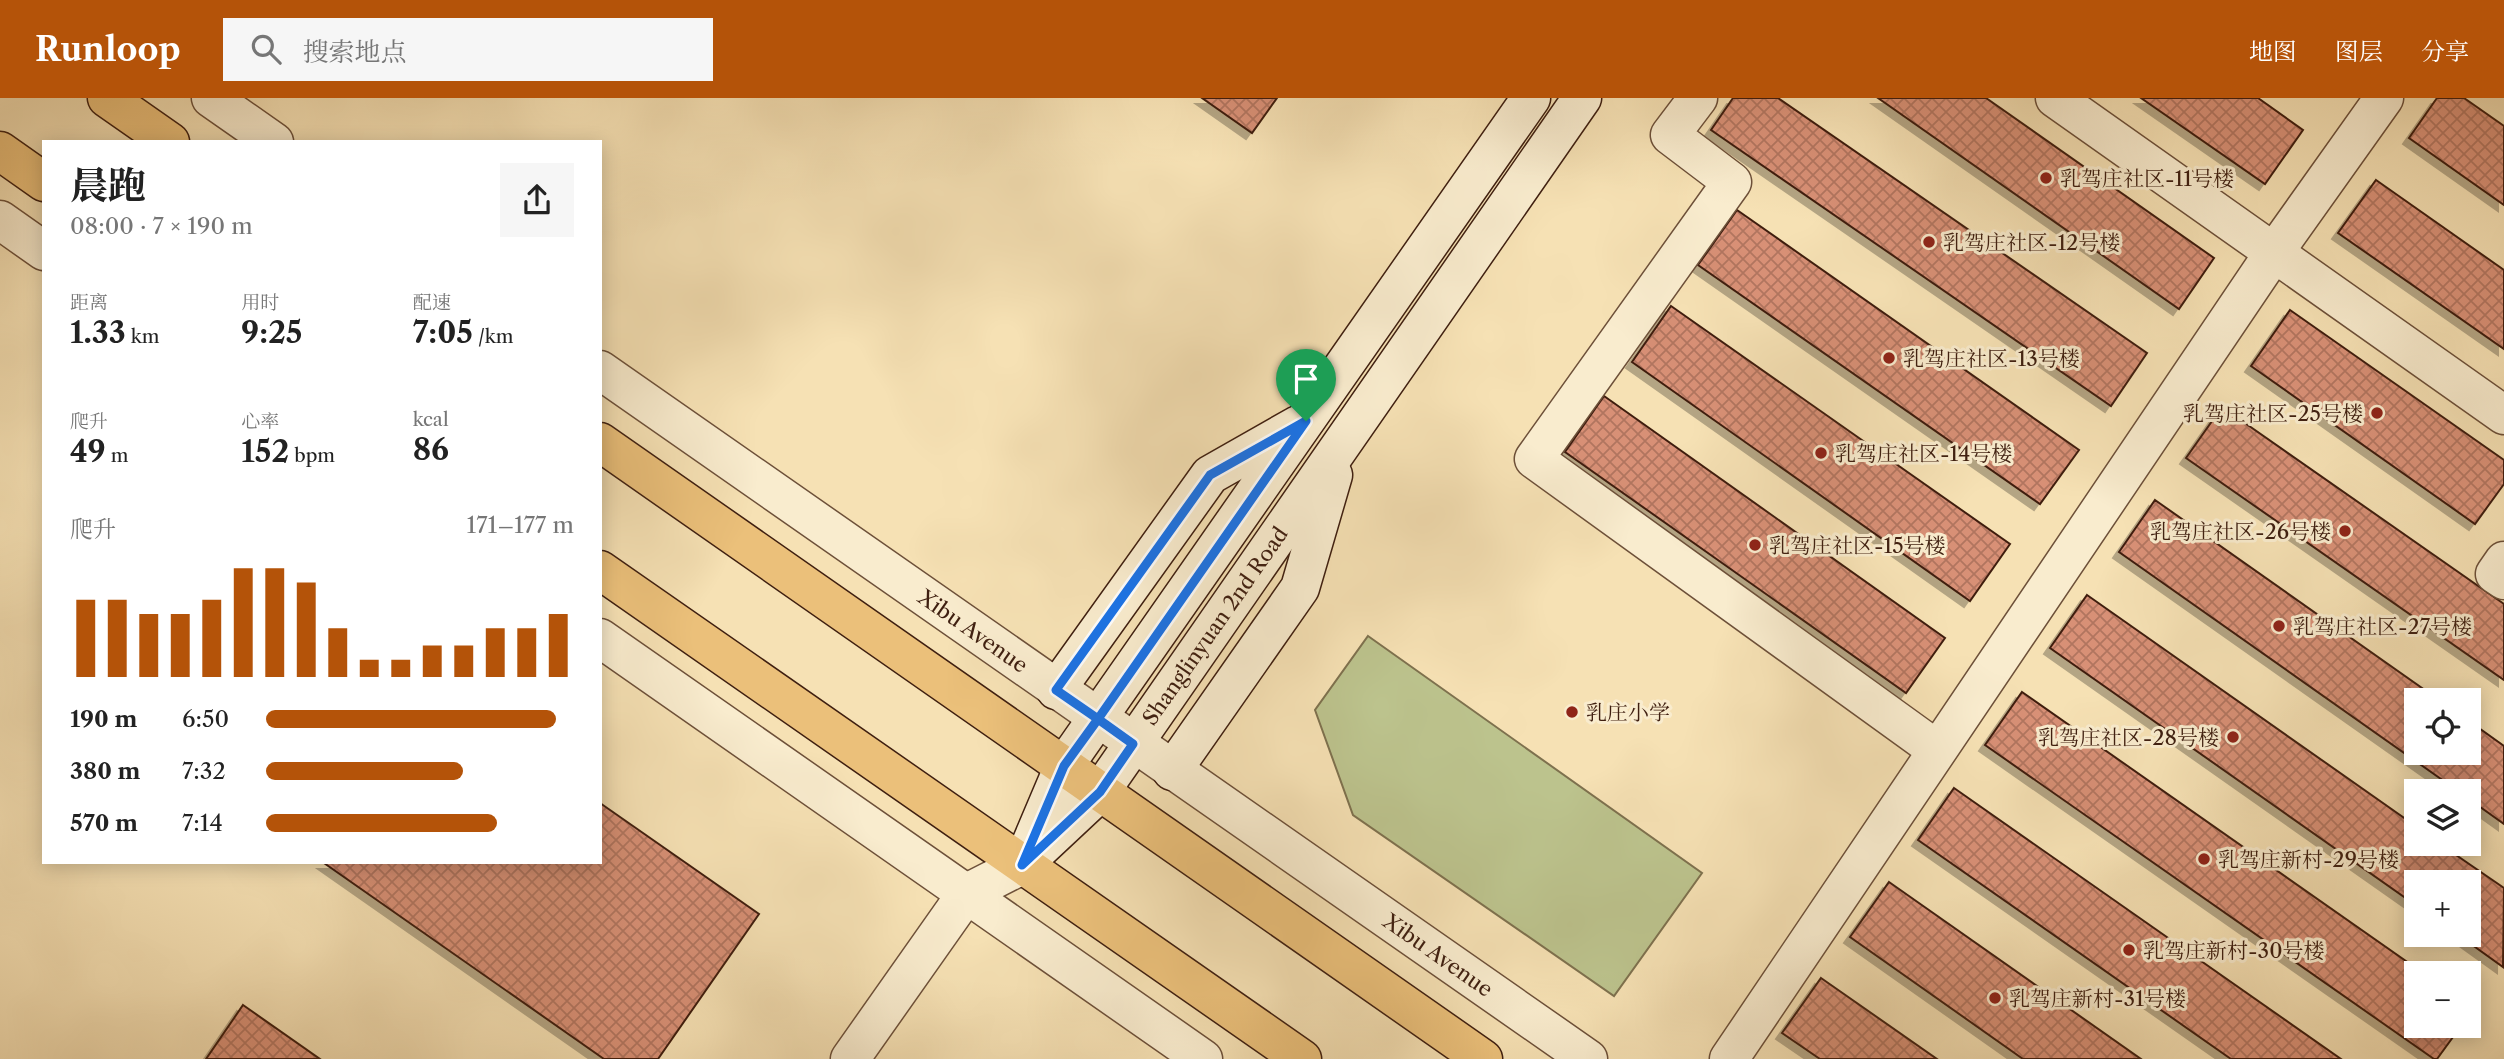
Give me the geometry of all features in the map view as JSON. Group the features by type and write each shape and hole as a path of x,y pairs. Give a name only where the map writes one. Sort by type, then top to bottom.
{"main road":[{"path":"107,98 167,140"},
{"path":"0,151 42,181"},
{"path":"602,443 1483,1059"},
{"path":"602,571 1302,1059"}],"street":[{"path":"211,98 271,140"},
{"name":"Shanglinyuan 2nd Road","path":"1022,865 1064,766 1531,98"},
{"name":"Shanglinyuan 2nd Road","path":"1022,865 1100,792 1582,98"},
{"path":"1698,98 1670,135 1732,182 1534,459 1937,750"},
{"path":"2055,98 2504,415"},
{"path":"1747,1053 1937,750 2273,254 2384,98"},
{"path":"0,220 42,250"},
{"name":"Xibu Avenue","path":"602,371 1588,1059"},
{"path":"1056,690 1210,475 1306,421"},
{"path":"1172,771 1300,588 1343,442"},
{"path":"2504,561 2495,574 2504,580"},
{"path":"602,639 1203,1059"},
{"path":"850,1059 967,893 1022,865"}],"green space":[{"path":"1368,636 1702,873 1614,996 1353,815 1315,710"}],"building":[{"path":"1202,98 1277,98 1252,133"},
{"name":"乳驾庄社区-12号楼","path":"1733,98 1778,98 2147,353 2111,406 1711,130"},
{"name":"乳驾庄社区-11号楼","path":"1878,98 1986,98 2214,258 2179,309"},
{"path":"2141,98 2258,98 2303,130 2265,184"},
{"path":"2437,98 2464,98 2504,126 2504,205 2409,138"},
{"path":"2376,180 2504,270 2504,349 2338,233"},
{"name":"乳驾庄社区-13号楼","path":"1737,210 2079,450 2040,504 1698,265"},
{"name":"乳驾庄社区-14号楼","path":"1671,306 2010,544 1970,601 1632,362"},
{"name":"乳驾庄社区-25号楼","path":"2290,310 2504,460 2504,484 2475,524 2251,366"},
{"name":"乳驾庄社区-15号楼","path":"1604,396 1945,638 1906,693 1565,452"},
{"name":"乳驾庄社区-26号楼","path":"2222,407 2504,604 2504,680 2186,458"},
{"name":"乳驾庄社区-27号楼","path":"2155,500 2422,688 2404,688 2404,753 2119,552"},
{"name":"乳驾庄社区-28号楼","path":"2087,595 2404,818 2404,856 2457,856 2478,870 2404,870 2404,897 2050,648"},
{"name":"乳驾庄新村-29号楼","path":"2022,692 2406,961 2404,1038 2452,1038 2437,1059 2434,1059 1985,745"},
{"name":"乳驾庄社区-27号楼","path":"2481,730 2504,746 2504,824 2481,808 2481,779 2441,779 2421,765 2481,765"},
{"name":"乳驾庄新村-30号楼","path":"1954,788 2341,1059 2231,1059 1918,840"},
{"path":"602,804 759,914 658,1059 604,1059 325,864 602,864"},
{"name":"乳驾庄社区-28号楼","path":"2481,872 2504,888 2503,967 2475,947 2481,947"},
{"name":"乳驾庄新村-31号楼","path":"1889,882 2141,1059 2023,1059 1850,937"},
{"path":"1821,978 1937,1059 1820,1059 1782,1033"},
{"path":"243,1005 320,1059 206,1059"}],"place":[{"name":"乳驾庄社区-11号楼","path":"2046,178"},
{"name":"乳驾庄社区-12号楼","path":"1929,242"},
{"name":"乳驾庄社区-13号楼","path":"1889,358"},
{"name":"乳驾庄社区-25号楼","path":"2377,413"},
{"name":"乳驾庄社区-14号楼","path":"1821,453"},
{"name":"乳驾庄社区-26号楼","path":"2345,531"},
{"name":"乳驾庄社区-15号楼","path":"1755,545"},
{"name":"乳驾庄社区-27号楼","path":"2279,626"},
{"name":"乳庄小学","path":"1572,712"},
{"name":"乳驾庄社区-28号楼","path":"2233,737"},
{"name":"乳驾庄新村-29号楼","path":"2204,859"},
{"name":"乳驾庄新村-30号楼","path":"2129,950"},
{"name":"乳驾庄新村-31号楼","path":"1995,998"}],"route":[{"path":"1306,421 1098,719 1133,744 1100,792 1022,865 1064,766 1098,719 1056,690 1210,475 1306,421"}]}
